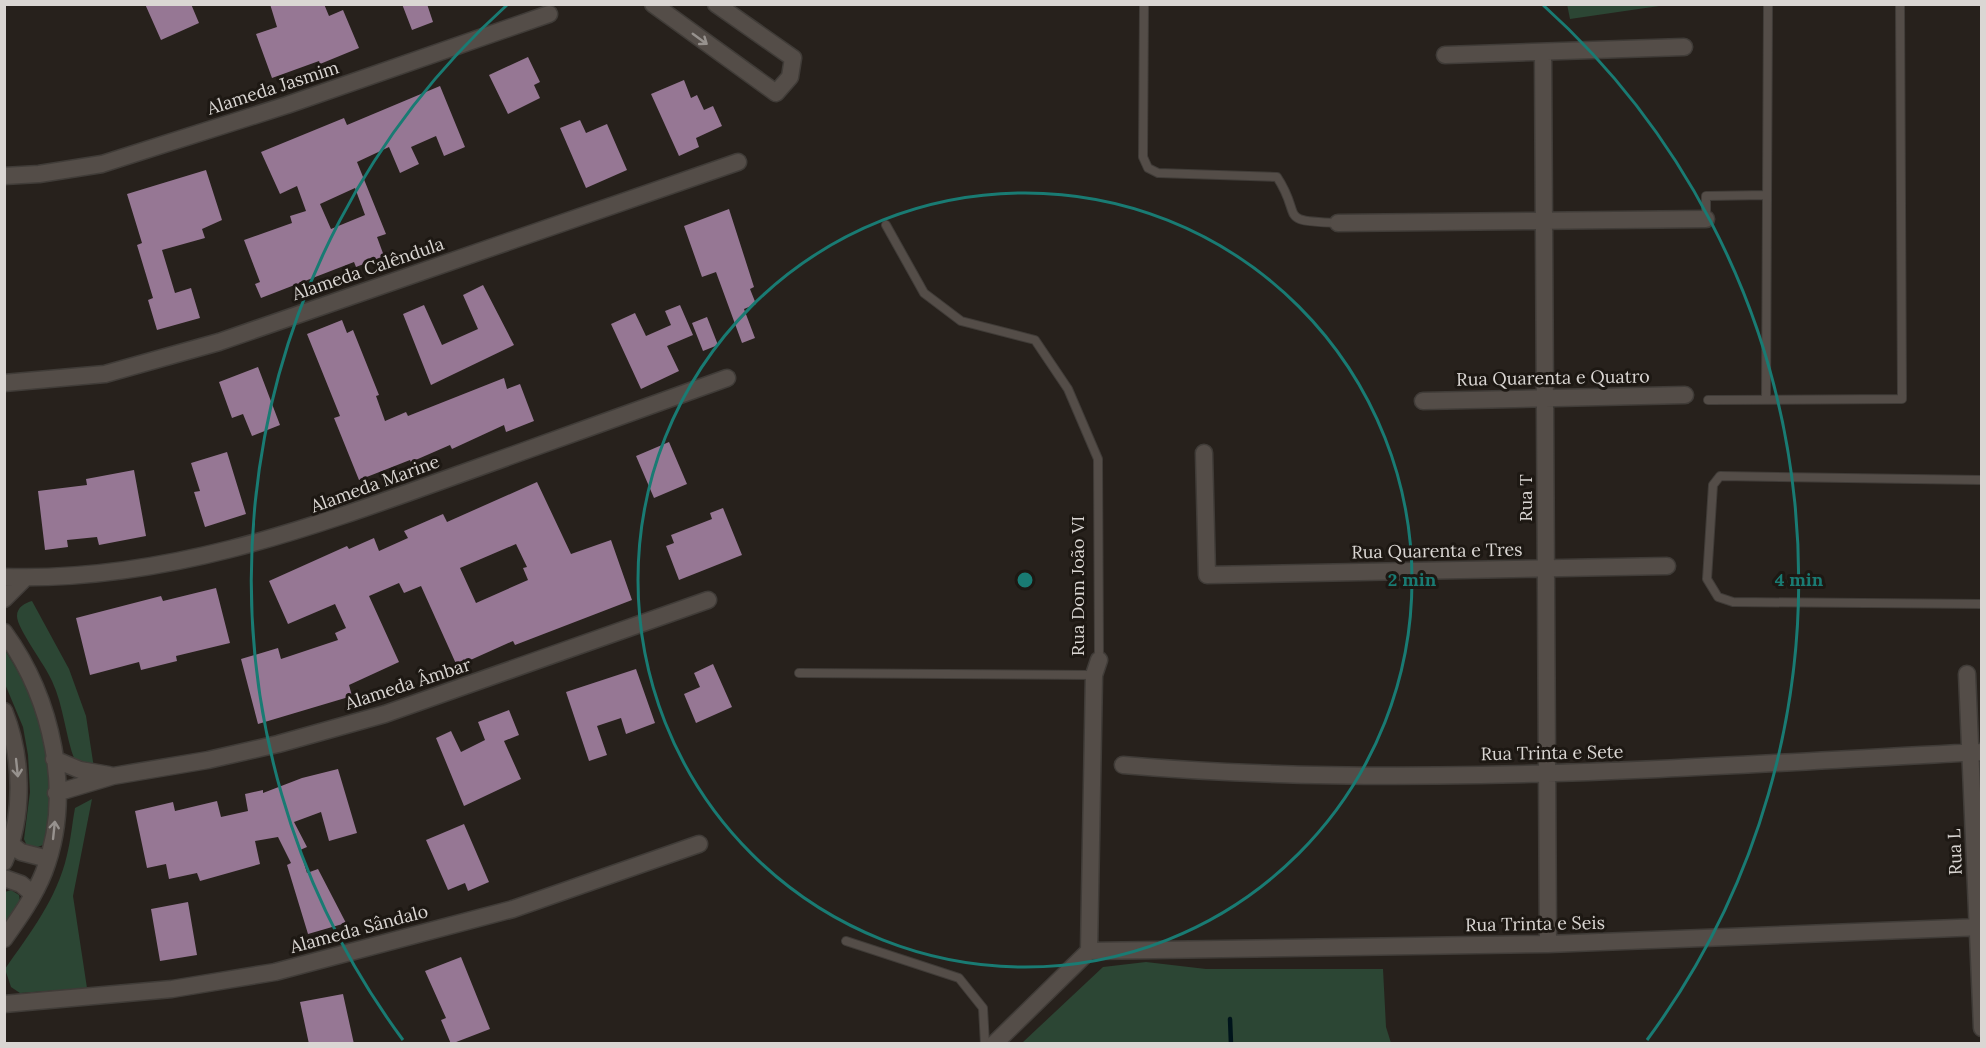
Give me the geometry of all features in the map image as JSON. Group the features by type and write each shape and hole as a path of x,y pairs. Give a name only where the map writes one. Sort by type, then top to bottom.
{"street":[{"path":"653,4 776,93 790,78 793,58 716,4"},
{"name":"Alameda Jasmim","path":"4,176 39,174 102,164 298,101 549,14"},
{"path":"1445,55 1684,47"},
{"name":"Rua T","path":"1543,52 1548,944"},
{"name":"Alameda Calêndula","path":"4,383 105,374 219,342 738,162"},
{"path":"1338,223 1706,219"},
{"name":"Alameda Marine","path":"4,577 80,576 218,554 308,529 727,378"},
{"name":"Rua Quarenta e Quatro","path":"1423,401 1685,395"},
{"name":"Rua Quarenta e Tres","path":"1204,453 1208,575 1667,566"},
{"path":"4,599 25,578"},
{"name":"Alameda Âmbar","path":"56,793 112,776 208,760 278,744 385,714 708,600"},
{"path":"4,632 20,653 40,696 50,732 56,793 54,837 48,859 33,894 4,939"},
{"name":"Rua Dom João VI","path":"1089,951 1096,667"},
{"name":"Rua L","path":"1967,674 1976,753 1982,1028"},
{"path":"4,711 11,726 18,770 18,812 12,845 4,862"},
{"name":"Rua Trinta e Sete","path":"1124,765 1223,774 1547,775 1976,753"},
{"name":"Alameda Âmbar","path":"54,759 80,770 112,776"},
{"name":"Alameda Sândalo","path":"9,1000 171,989 275,972 513,909 699,844"},
{"path":"12,845 21,852 48,859"},
{"path":"4,878 21,884 33,894"},
{"name":"Rua Trinta e Seis","path":"1089,951 1548,944 1979,928"},
{"path":"994,1044 1089,951"}],"lane":[{"path":"1144,4 1143,157 1148,168 1158,173 1277,177 1295,218 1303,222 1338,223"},
{"path":"1766,400 1768,4"},
{"path":"1708,400 1902,399 1900,4"},
{"path":"1706,219 1706,196 1767,195"},
{"name":"Rua Dom João VI","path":"885,225 924,293 961,321 1035,340 1068,389 1098,459 1096,667"},
{"path":"1982,480 1720,476 1713,485 1707,579 1718,597 1733,602 1982,604"},
{"path":"799,673 1096,667"},
{"path":"846,941 959,978 983,1008 985,1044"}],"green space":[{"path":"1567,4 1666,4 1666,5 1570,19"},
{"path":"32,601 69,669 86,716 94,768 75,761 56,691 49,674 18,622 18,610 24,604"},
{"path":"4,649 25,686 45,745 50,787 48,822 43,845 35,848 27,846 24,839 30,792 28,755 23,727 5,684"},
{"path":"92,799 73,896 87,988 20,993 11,987 5,969 42,915 57,886 70,843 75,808"},
{"path":"11,890 19,895 20,899 16,911 5,926 5,892"},
{"path":"1146,962 1206,969 1383,969 1386,1027 1391,1043 1022,1043 1103,967"}],"building":[{"path":"145,4 191,4 199,23 161,40"},
{"path":"270,4 324,4 329,16 343,10 359,48 320,64 319,61 272,78 256,34 277,27"},
{"path":"402,4 427,4 433,22 412,30"},
{"path":"528,57 540,82 534,85 540,98 508,114 489,75"},
{"path":"684,80 691,98 697,95 704,110 713,106 722,126 696,138 699,147 679,156 651,94"},
{"path":"440,86 465,147 444,156 436,136 411,147 419,164 400,173 389,147 357,162 386,234 377,237 384,256 356,267 354,262 261,298 255,284 260,282 244,240 292,223 290,216 306,211 297,186 280,194 261,152 344,118 347,125","holes":["355,188 365,215 331,229 320,204"]},
{"path":"580,120 586,133 607,124 627,170 586,188 560,128"},
{"path":"206,170 222,220 202,229 205,238 162,250 175,293 191,288 200,318 157,330 148,300 153,298 137,245 142,243 127,194"},
{"path":"729,209 754,287 750,289 756,304 744,309 755,338 742,343 716,272 702,277 684,226"},
{"path":"483,285 514,345 431,385 403,314 424,305 442,345 478,329 463,295"},
{"path":"680,305 693,335 667,346 679,371 641,389 611,324 635,313 646,336 671,325 665,311"},
{"path":"707,317 718,345 703,351 692,323"},
{"path":"342,320 347,333 353,330 379,395 376,396 385,421 406,412 408,416 504,378 507,389 520,384 534,421 506,432 504,425 452,449 450,445 411,462 410,460 359,480 334,418 340,416 307,334"},
{"path":"258,367 280,425 252,436 243,414 232,418 219,382"},
{"path":"669,442 687,484 654,498 636,456"},
{"path":"227,452 246,514 205,527 194,492 200,491 191,463"},
{"path":"134,470 146,536 99,545 97,537 67,540 68,547 45,550 38,491 87,485 86,479"},
{"path":"537,482 571,554 611,540 632,600 515,645 513,641 457,666 421,586 404,593 399,583 369,596 399,662 349,685 352,696 258,724 241,659 278,648 281,659 338,640 335,633 346,628 335,604 288,624 269,581 347,546 349,549 374,538 379,551 408,538 404,531 443,514 447,522","holes":["516,544 527,567 523,568 528,580 476,603 460,568"]},
{"path":"723,508 742,555 679,580 666,546 674,543 671,535 712,519 710,513"},
{"path":"216,588 230,643 176,656 177,661 141,670 139,662 90,675 76,618 161,596 163,601"},
{"path":"713,664 732,707 696,723 684,694 700,687 694,673"},
{"path":"636,669 655,723 626,734 621,718 597,726 607,755 589,761 566,692"},
{"path":"509,710 519,735 504,741 521,779 464,806 436,738 451,731 461,752 485,740 478,722"},
{"path":"338,769 357,833 329,841 321,812 294,822 307,847 300,850 307,873 318,869 346,923 308,934 287,865 291,863 278,837 255,841 260,864 200,881 197,873 169,879 166,864 147,868 135,811 173,802 175,811 217,801 221,817 248,811 245,794 263,790 263,793 302,778"},
{"path":"464,824 489,882 468,891 465,883 448,890 426,840"},
{"path":"188,902 197,955 160,961 151,909"},
{"path":"461,957 490,1029 451,1044 441,1020 446,1018 425,971"},
{"path":"343,994 354,1044 309,1044 300,1002"}],"waterway":[{"path":"1230,1019 1231,1044"}]}
